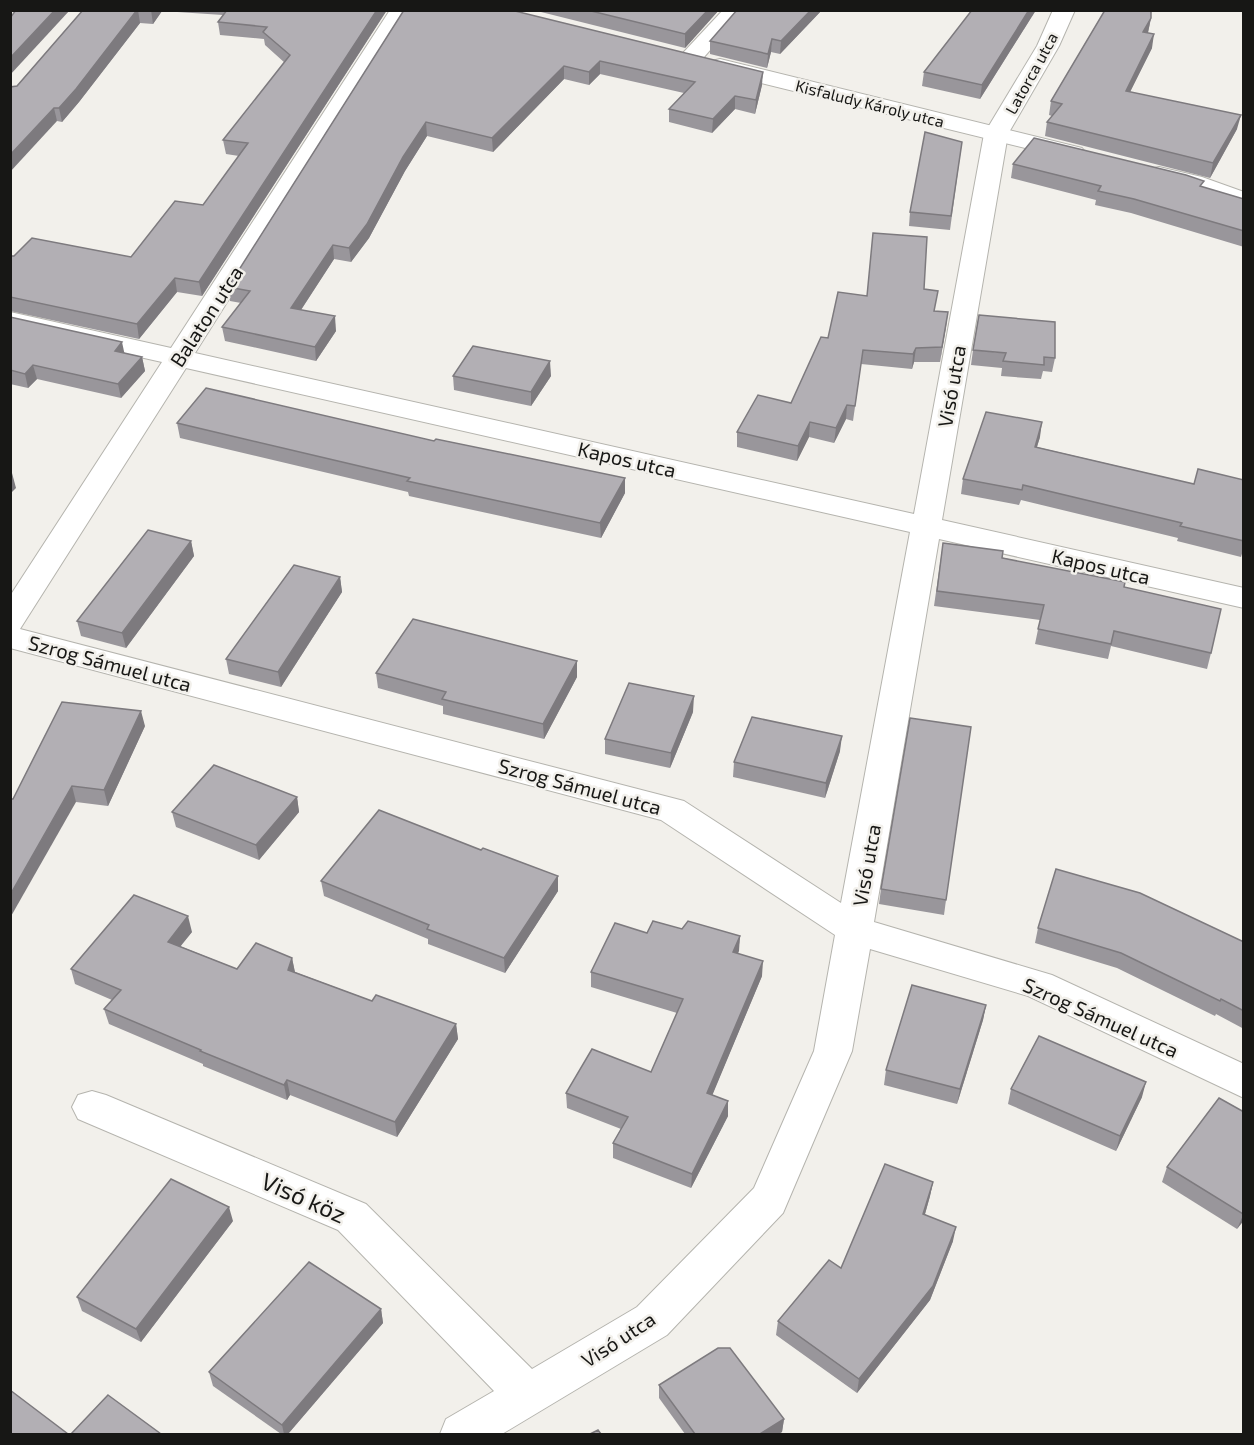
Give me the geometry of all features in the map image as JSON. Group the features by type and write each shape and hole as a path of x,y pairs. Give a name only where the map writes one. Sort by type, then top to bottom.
{"street":[{"name":"Balaton utca","path":"10,621 401,10"},
{"path":"690,59 735,10"},
{"name":"Latorca utca","path":"996,134 1048,46 1064,10"},
{"name":"Kisfaludy Károly utca","path":"667,53 1100,160"},
{"name":"Visó utca","path":"462,1434 652,1321 769,1200 833,1051 996,134"},
{"path":"1135,168 1192,182 1244,201"},
{"name":"Kapos utca","path":"10,321 1244,598"},
{"name":"Szrog Sámuel utca","path":"10,637 672,810 855,930 1039,985 1244,1082"},
{"name":"Visó köz","path":"92,1107 352,1217 528,1395"}],"building":[{"path":"16,10 55,10 10,58 10,18"},
{"path":"83,10 137,10 76,89 59,108 54,108 10,155 10,87 17,86"},
{"path":"227,10 377,10 199,282 175,278 137,324 10,297 10,256 14,256 32,238 131,257 175,201 203,205 248,143 223,140 290,55 263,32 267,27 218,22"},
{"path":"404,10 511,10 763,72 756,100 735,96 713,119 669,109 695,82 600,61 589,72 564,66 492,138 426,122 403,157 367,224 349,248 333,245 291,308 335,316 315,347 222,327 250,291 228,287"},
{"path":"587,10 708,10 685,34"},
{"path":"737,10 811,10 781,41 772,39 768,54 710,41"},
{"path":"972,10 1029,10 982,85 924,72"},
{"path":"1105,10 1151,10 1151,18 1143,32 1154,34 1126,91 1241,115 1213,163 1047,122 1062,104 1051,101"},
{"path":"925,132 962,142 951,216 910,212"},
{"path":"1034,138 1204,181 1200,186 1244,199 1244,231 1098,191 1101,186 1013,164"},
{"path":"873,233 927,237 924,289 938,291 934,311 948,312 942,347 916,348 913,354 863,350 855,406 847,405 836,428 810,422 798,446 737,432 758,395 791,403 821,337 828,338 838,292 867,296"},
{"path":"979,315 1055,322 1055,358 1044,357 1044,365 1003,361 1006,353 973,350"},
{"path":"10,317 122,342 115,351 142,357 118,384 33,365 25,374 10,370"},
{"path":"473,346 550,361 531,392 453,376"},
{"path":"206,388 434,441 436,439 625,478 600,523 407,481 410,478 177,423"},
{"path":"986,412 1042,422 1035,447 1194,484 1198,469 1244,480 1244,541 1180,526 1182,523 1023,485 1022,490 963,479"},
{"path":"148,530 191,541 122,633 77,621"},
{"path":"943,543 1003,551 1002,558 1125,582 1124,587 1221,609 1211,653 1114,631 1111,644 1038,629 1044,605 937,591"},
{"path":"294,565 340,577 278,672 226,659"},
{"path":"413,619 577,661 543,724 442,699 446,692 376,673"},
{"path":"629,683 694,696 671,753 605,739"},
{"path":"62,702 141,711 104,790 72,786 10,895 10,799 13,799"},
{"path":"752,717 842,736 826,783 734,762"},
{"path":"910,718 971,727 946,900 881,889"},
{"path":"214,765 297,797 256,845 172,812"},
{"path":"379,810 481,850 483,848 558,876 504,958 427,929 429,925 321,881"},
{"path":"1056,869 1140,893 1244,942 1244,1011 1121,953 1038,928"},
{"path":"134,895 188,916 168,942 237,969 256,943 292,958 288,970 372,1001 376,995 456,1024 395,1122 287,1080 284,1085 104,1009 121,990 71,969"},
{"path":"653,921 682,929 688,921 740,936 733,952 763,961 707,1093 728,1101 692,1174 613,1143 628,1117 566,1093 592,1049 651,1072 683,999 591,972 615,923 647,933"},
{"path":"912,985 986,1005 960,1089 886,1070"},
{"path":"1039,1036 1146,1082 1120,1136 1011,1089"},
{"path":"1219,1098 1244,1112 1243,1214 1167,1167"},
{"path":"885,1164 933,1182 923,1214 956,1227 933,1286 859,1379 778,1321 829,1260 841,1268"},
{"path":"171,1179 229,1207 136,1329 77,1297"},
{"path":"309,1262 381,1309 282,1425 209,1372"},
{"path":"718,1348 730,1348 784,1419 760,1434 695,1434 659,1385"},
{"path":"10,1390 68,1434 10,1434"},
{"path":"108,1395 161,1434 71,1434"}]}
